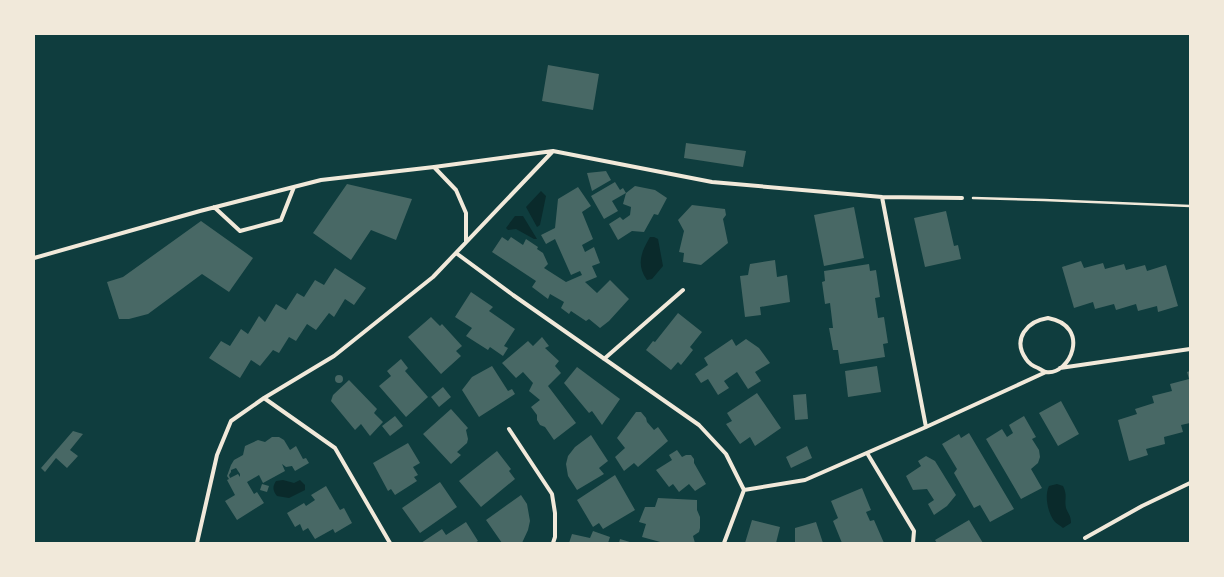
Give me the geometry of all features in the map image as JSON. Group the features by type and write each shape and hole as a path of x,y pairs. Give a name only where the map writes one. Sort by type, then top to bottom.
{"street":[{"path":"197,543 217,455 231,421 264,398 334,356 433,277 553,151"},
{"path":"34,258 214,207 321,180 553,151 712,182 882,197 962,198"},
{"path":"434,167 456,190 464,207 466,213 466,242"},
{"path":"214,207 240,231 281,220 294,187"},
{"path":"882,197 926,427"},
{"path":"456,253 513,295 699,425 726,454 744,490 724,543"},
{"path":"604,358 683,290"},
{"path":"1039,319 1057,319 1070,331 1073,339 1073,348 1070,357 1059,368 1053,372 1046,372 1032,366 1026,360 1022,353 1022,336 1026,329 1039,319"},
{"path":"1059,368 1190,350"},
{"path":"744,490 804,480 868,453 1046,372"},
{"path":"264,398 335,448 390,543"},
{"path":"509,429 552,494 555,513 555,537 553,543"},
{"path":"868,453 914,531 913,543"},
{"path":"1084,538 1142,506 1190,483"}],"path":[{"path":"962,198 1190,206"}],"water":[{"path":"541,191 546,196 540,225 537,227 526,207"},
{"path":"515,216 523,216 537,239 534,239 516,229 508,230 506,228"},
{"path":"650,237 658,239 663,266 652,279 647,280 642,269 641,258"},
{"path":"283,480 294,483 300,480 305,485 305,490 289,498 277,496 274,491 274,485 276,481"},
{"path":"1057,484 1063,486 1066,495 1066,508 1071,520 1071,523 1063,528 1055,522 1050,514 1047,500 1049,486"}],"building":[{"path":"548,65 599,74 593,110 542,101"},
{"path":"686,143 746,151 743,167 684,158"},
{"path":"606,171 611,180 592,191 587,173"},
{"path":"615,182 620,190 623,188 626,193 612,201 618,211 604,219 591,196"},
{"path":"347,184 412,199 396,240 371,230 351,260 313,233"},
{"path":"635,186 655,190 667,198 658,215 654,214 644,232 632,231 618,240 609,224 620,217 623,220 630,215 631,207 623,204 626,193"},
{"path":"578,187 591,206 582,212 593,239 582,245 585,252 594,247 600,263 592,266 597,277 585,282 597,293 610,280 629,299 609,321 600,328 589,319 586,321 571,311 569,314 561,308 564,302 550,294 548,299 532,287 536,281 492,252 502,237 508,241 511,237 523,245 526,239 538,247 537,249 543,253 548,264 544,268 566,282 582,275 580,271 571,275 555,239 546,244 541,235 555,228 558,199"},
{"path":"692,205 725,209 726,215 723,219 728,243 701,265 683,262 684,253 679,252 684,231 678,220"},
{"path":"854,207 864,258 824,266 814,215"},
{"path":"946,211 954,246 958,245 961,259 925,267 914,218"},
{"path":"201,221 253,258 229,292 202,274 148,314 129,319 119,319 107,282 123,277"},
{"path":"775,260 777,277 787,275 790,302 760,307 761,315 745,317 740,276 748,275 750,264"},
{"path":"1081,261 1084,268 1103,263 1105,269 1124,264 1126,270 1145,265 1147,271 1166,265 1178,306 1158,312 1157,306 1138,311 1136,304 1116,310 1114,304 1095,309 1093,302 1074,308 1062,267"},
{"path":"869,264 870,271 876,270 880,297 875,298 878,318 884,317 888,343 883,344 885,357 840,364 838,350 833,350 829,328 833,328 830,303 825,304 822,282 825,281 824,271"},
{"path":"335,268 366,288 354,305 345,299 334,317 329,313 316,330 307,324 296,341 289,337 279,353 273,350 260,366 251,360 240,378 209,358 221,341 230,346 241,329 248,334 259,316 265,322 276,304 286,310 297,293 304,297 315,280 324,285"},
{"path":"471,292 493,307 489,311 515,329 504,346 508,348 503,356 490,347 488,350 466,336 472,328 455,317"},
{"path":"678,313 702,332 690,347 693,350 681,365 678,362 671,370 646,350 653,341 655,342"},
{"path":"431,317 440,326 442,324 462,346 456,351 461,356 441,374 408,337"},
{"path":"542,337 549,346 545,348 559,361 555,366 561,373 548,386 576,423 554,440 545,427 540,425 537,420 537,415 531,407 540,400 529,391 533,383 523,372 516,378 502,363 528,341 533,346"},
{"path":"732,339 736,346 746,339 759,348 770,363 755,372 761,381 748,389 737,372 724,381 729,388 718,395 708,379 701,383 695,374 708,365 704,358"},
{"path":"401,359 408,368 405,371 428,397 406,417 379,386 391,376 387,371"},
{"path":"492,366 508,391 512,389 515,394 479,417 462,390 472,377"},
{"path":"877,366 881,392 848,397 845,371"},
{"path":"577,367 620,399 602,425 592,411 589,413 564,383"},
{"path":"1190,371 1190,423 1181,425 1183,432 1164,437 1165,444 1146,449 1148,455 1129,461 1118,420 1137,414 1135,409 1154,403 1152,396 1172,391 1170,384 1189,379 1187,372"},
{"path":"337,375 341,375 343,379 341,383 337,383 335,381 335,377"},
{"path":"349,380 377,409 374,413 383,422 370,436 361,424 355,430 331,401 333,395"},
{"path":"443,387 451,397 439,407 431,397"},
{"path":"757,393 781,428 755,446 750,437 740,444 726,424 732,421 727,413"},
{"path":"806,394 808,419 795,420 793,395"},
{"path":"1061,401 1079,434 1058,446 1039,413"},
{"path":"451,409 468,428 466,430 468,439 467,443 457,452 461,455 451,464 423,434"},
{"path":"636,412 641,412 654,430 658,427 668,441 638,467 634,463 624,471 615,457 625,448 617,438"},
{"path":"395,416 403,426 390,436 382,426"},
{"path":"1024,416 1036,437 1032,439 1039,450 1040,457 1038,463 1031,469 1042,488 1021,499 986,439 1002,429 1007,437 1013,433 1009,425"},
{"path":"73,431 83,434 70,450 78,456 67,468 56,458 45,472 41,468"},
{"path":"969,433 1014,509 990,522 980,505 974,508 954,473 957,469 942,444 959,434 961,438"},
{"path":"591,435 608,461 599,468 604,474 577,490 568,476 566,464 568,456 575,447"},
{"path":"272,437 279,437 284,440 290,450 296,446 303,459 306,458 309,463 295,471 292,466 286,467 282,464 285,471 263,483 259,475 247,482 254,494 257,492 264,503 237,520 225,501 235,495 227,480 229,479 227,476 234,460 243,455 245,446 258,440 265,442","holes":["236,468 240,474 240,477 238,474 230,478 229,475 231,470"]},
{"path":"408,443 420,463 413,467 418,475 414,477 417,481 395,495 391,489 388,491 373,463"},
{"path":"807,446 812,458 791,468 786,457"},
{"path":"677,450 682,457 691,455 706,484 695,491 689,484 679,492 673,484 669,487 656,470 672,460 669,455"},
{"path":"497,451 511,469 509,471 515,479 481,507 459,481"},
{"path":"926,456 935,461 956,495 947,506 934,515 928,504 934,500 927,489 913,490 906,476 921,466 918,461"},
{"path":"615,475 635,510 603,529 599,523 593,527 577,500"},
{"path":"440,482 457,507 420,533 402,508"},
{"path":"262,484 269,486 267,492 260,490"},
{"path":"326,486 340,510 344,508 352,523 335,533 333,529 315,539 308,528 303,531 300,524 295,527 287,513 304,503 306,506 315,500 311,495"},
{"path":"862,488 871,510 866,512 870,521 874,520 884,543 842,543 833,521 838,518 831,501"},
{"path":"521,495 527,504 530,521 528,530 522,543 502,543 486,520"},
{"path":"658,498 697,500 700,528 699,532 693,536 695,543 664,543 642,537 646,524 639,522 645,507 655,507"},
{"path":"752,520 780,527 776,543 745,543"},
{"path":"969,520 983,543 937,543 935,540"},
{"path":"466,522 478,541 475,543 421,543 442,529 446,535"},
{"path":"816,522 823,543 795,543 795,528"},
{"path":"593,531 610,537 608,543 569,543 572,534 590,538"},
{"path":"620,539 633,543 619,543"}]}
